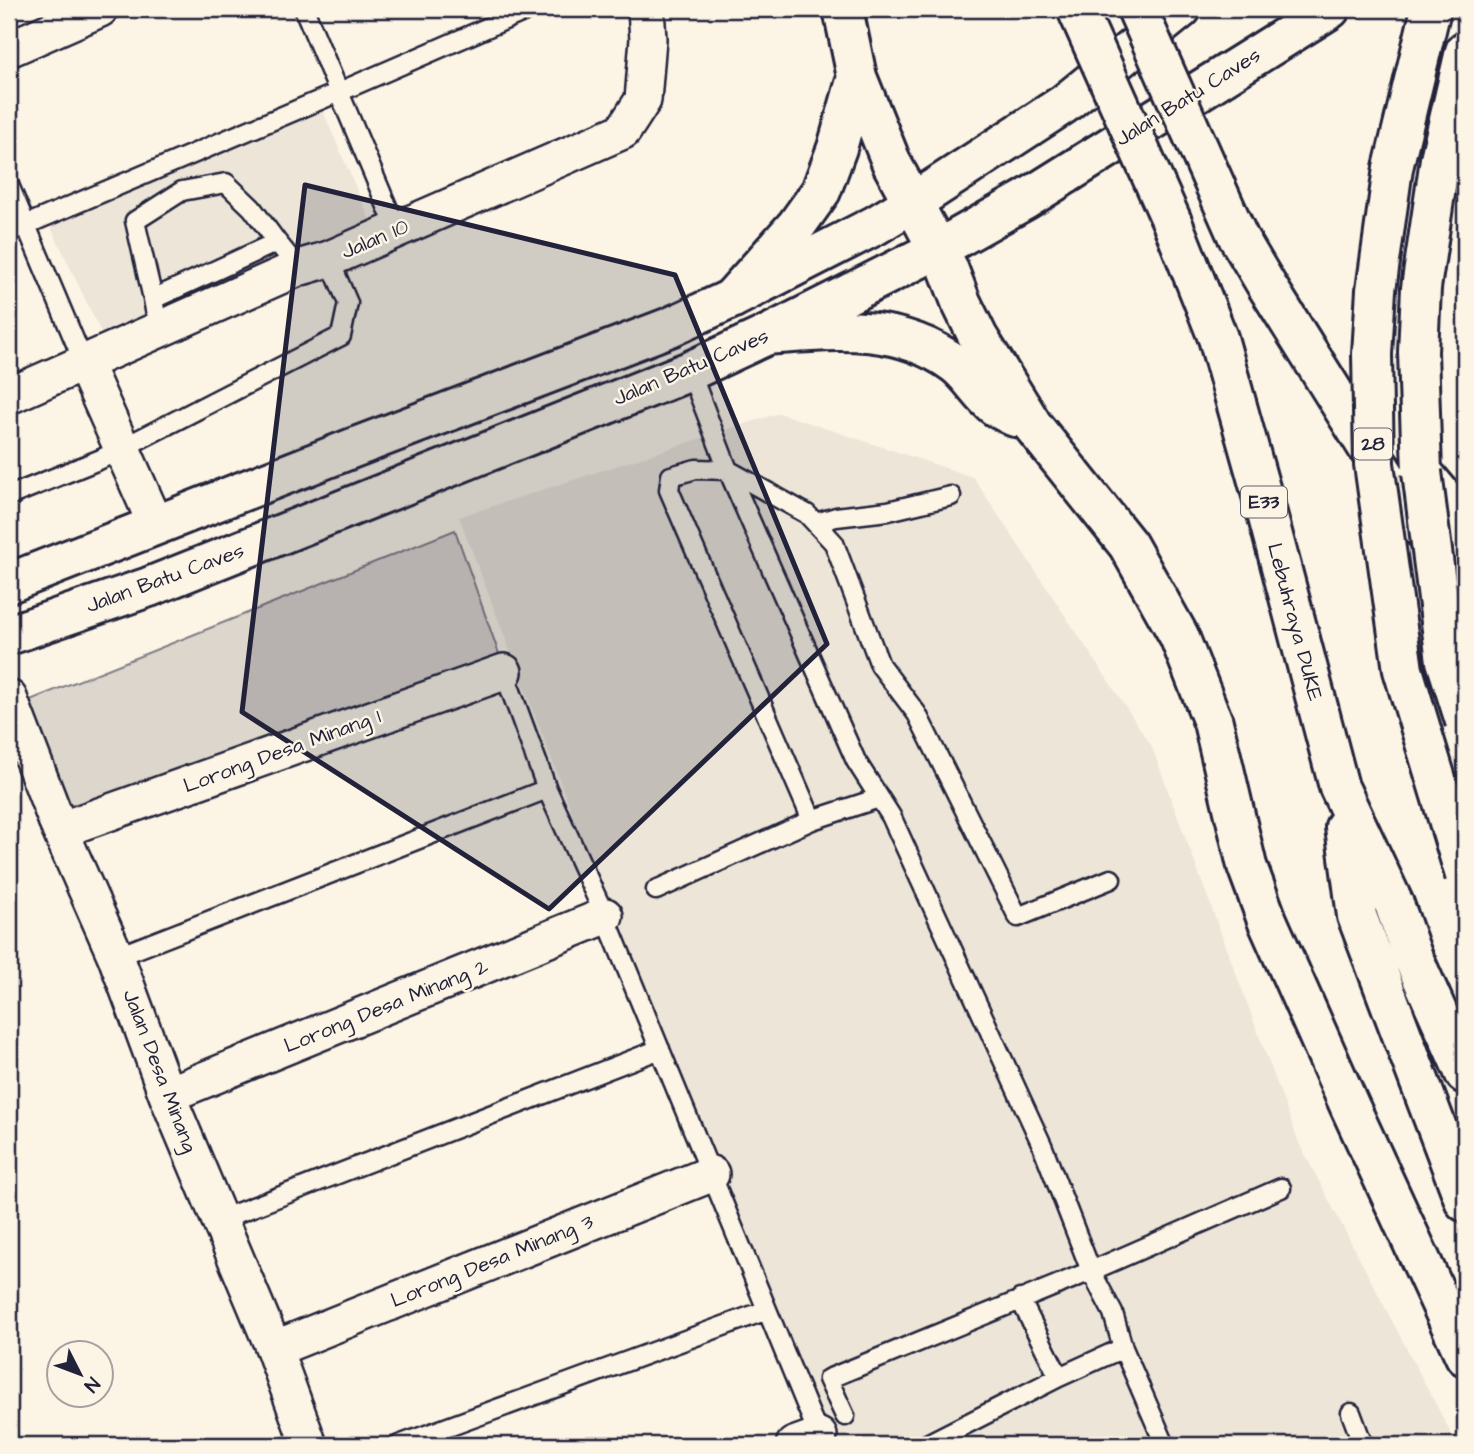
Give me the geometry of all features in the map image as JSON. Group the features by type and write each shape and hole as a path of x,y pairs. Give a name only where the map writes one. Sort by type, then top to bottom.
{"main road":[{"path":"843,9 857,77 892,164 948,268 978,337 1033,426 1128,545 1179,636 1213,722 1247,866 1267,920 1465,1356"},
{"name":"Lebuhraya DUKE","path":"1077,9 1172,222 1218,338 1339,787 1394,904 1412,955 1465,1074"},
{"path":"1137,9 1238,237 1266,286 1406,509 1465,580"},
{"path":"9,583 670,327 731,299 876,225 912,203 1063,104 1181,9"},
{"name":"28","path":"1431,9 1393,168 1376,290 1372,354 1374,464 1403,670 1465,875"},
{"name":"Jalan Batu Caves","path":"9,635 149,587 690,371 767,335 938,249 1025,200 1324,11"},
{"name":"28","path":"1465,51 1440,159 1421,288 1418,352 1422,472 1446,661 1465,721"},
{"path":"731,299 796,226 821,191 837,148 857,77"},
{"path":"767,335 831,330 864,331 895,336 924,345 957,365 996,407 1033,426"},
{"path":"1422,472 1465,523"},
{"path":"1339,787 1357,916 1465,1202"}],"street":[{"path":"9,49 100,9"},
{"name":"Jalan 10","path":"9,396 84,363 156,315 301,256 397,230 623,131 643,100 648,39 646,9"},
{"path":"84,363 156,525"},
{"name":"Lorong Desa Minang 1","path":"60,830 504,672"},
{"name":"Jalan Desa Minang","path":"9,698 60,830 116,957 167,1095 274,1349 309,1445"},
{"name":"Lorong Desa Minang 2","path":"167,1095 604,916"},
{"name":"Lorong Desa Minang 3","path":"274,1349 711,1174"}],"lane":[{"path":"304,9 397,230"},
{"path":"9,232 530,9"},
{"path":"9,496 122,449 341,336 348,303 226,183 182,191 135,221 156,315"},
{"path":"9,185 84,363"},
{"path":"690,371 728,470 856,761 891,816 1042,1145 1091,1271 1112,1313 1123,1348 1165,1445"},
{"path":"813,820 669,490 671,476 696,469 728,470 807,514 834,543 880,665 917,715 1018,917 1111,879"},
{"path":"816,523 836,517 888,511 951,496"},
{"path":"504,672 547,789 604,916 819,1432"},
{"path":"116,957 547,789"},
{"path":"656,890 813,820 879,798"},
{"path":"219,1220 660,1049"},
{"path":"819,1432 828,1379 1091,1271 1281,1188"},
{"path":"1020,1299 1059,1377"},
{"path":"399,1445 767,1310"},
{"path":"927,1444 1059,1377 1123,1348"},
{"path":"1351,1413 1363,1445"}],"highlighted area":[{"path":"305,185 675,275 827,644 549,909 242,712"}],"shaded area":[{"path":"322,109 372,225 106,343 49,223"},
{"path":"779,413 973,477 1151,745 1299,1143 1457,1445 814,1445 459,517"},
{"path":"455,530 499,654 73,816 30,700"}]}
